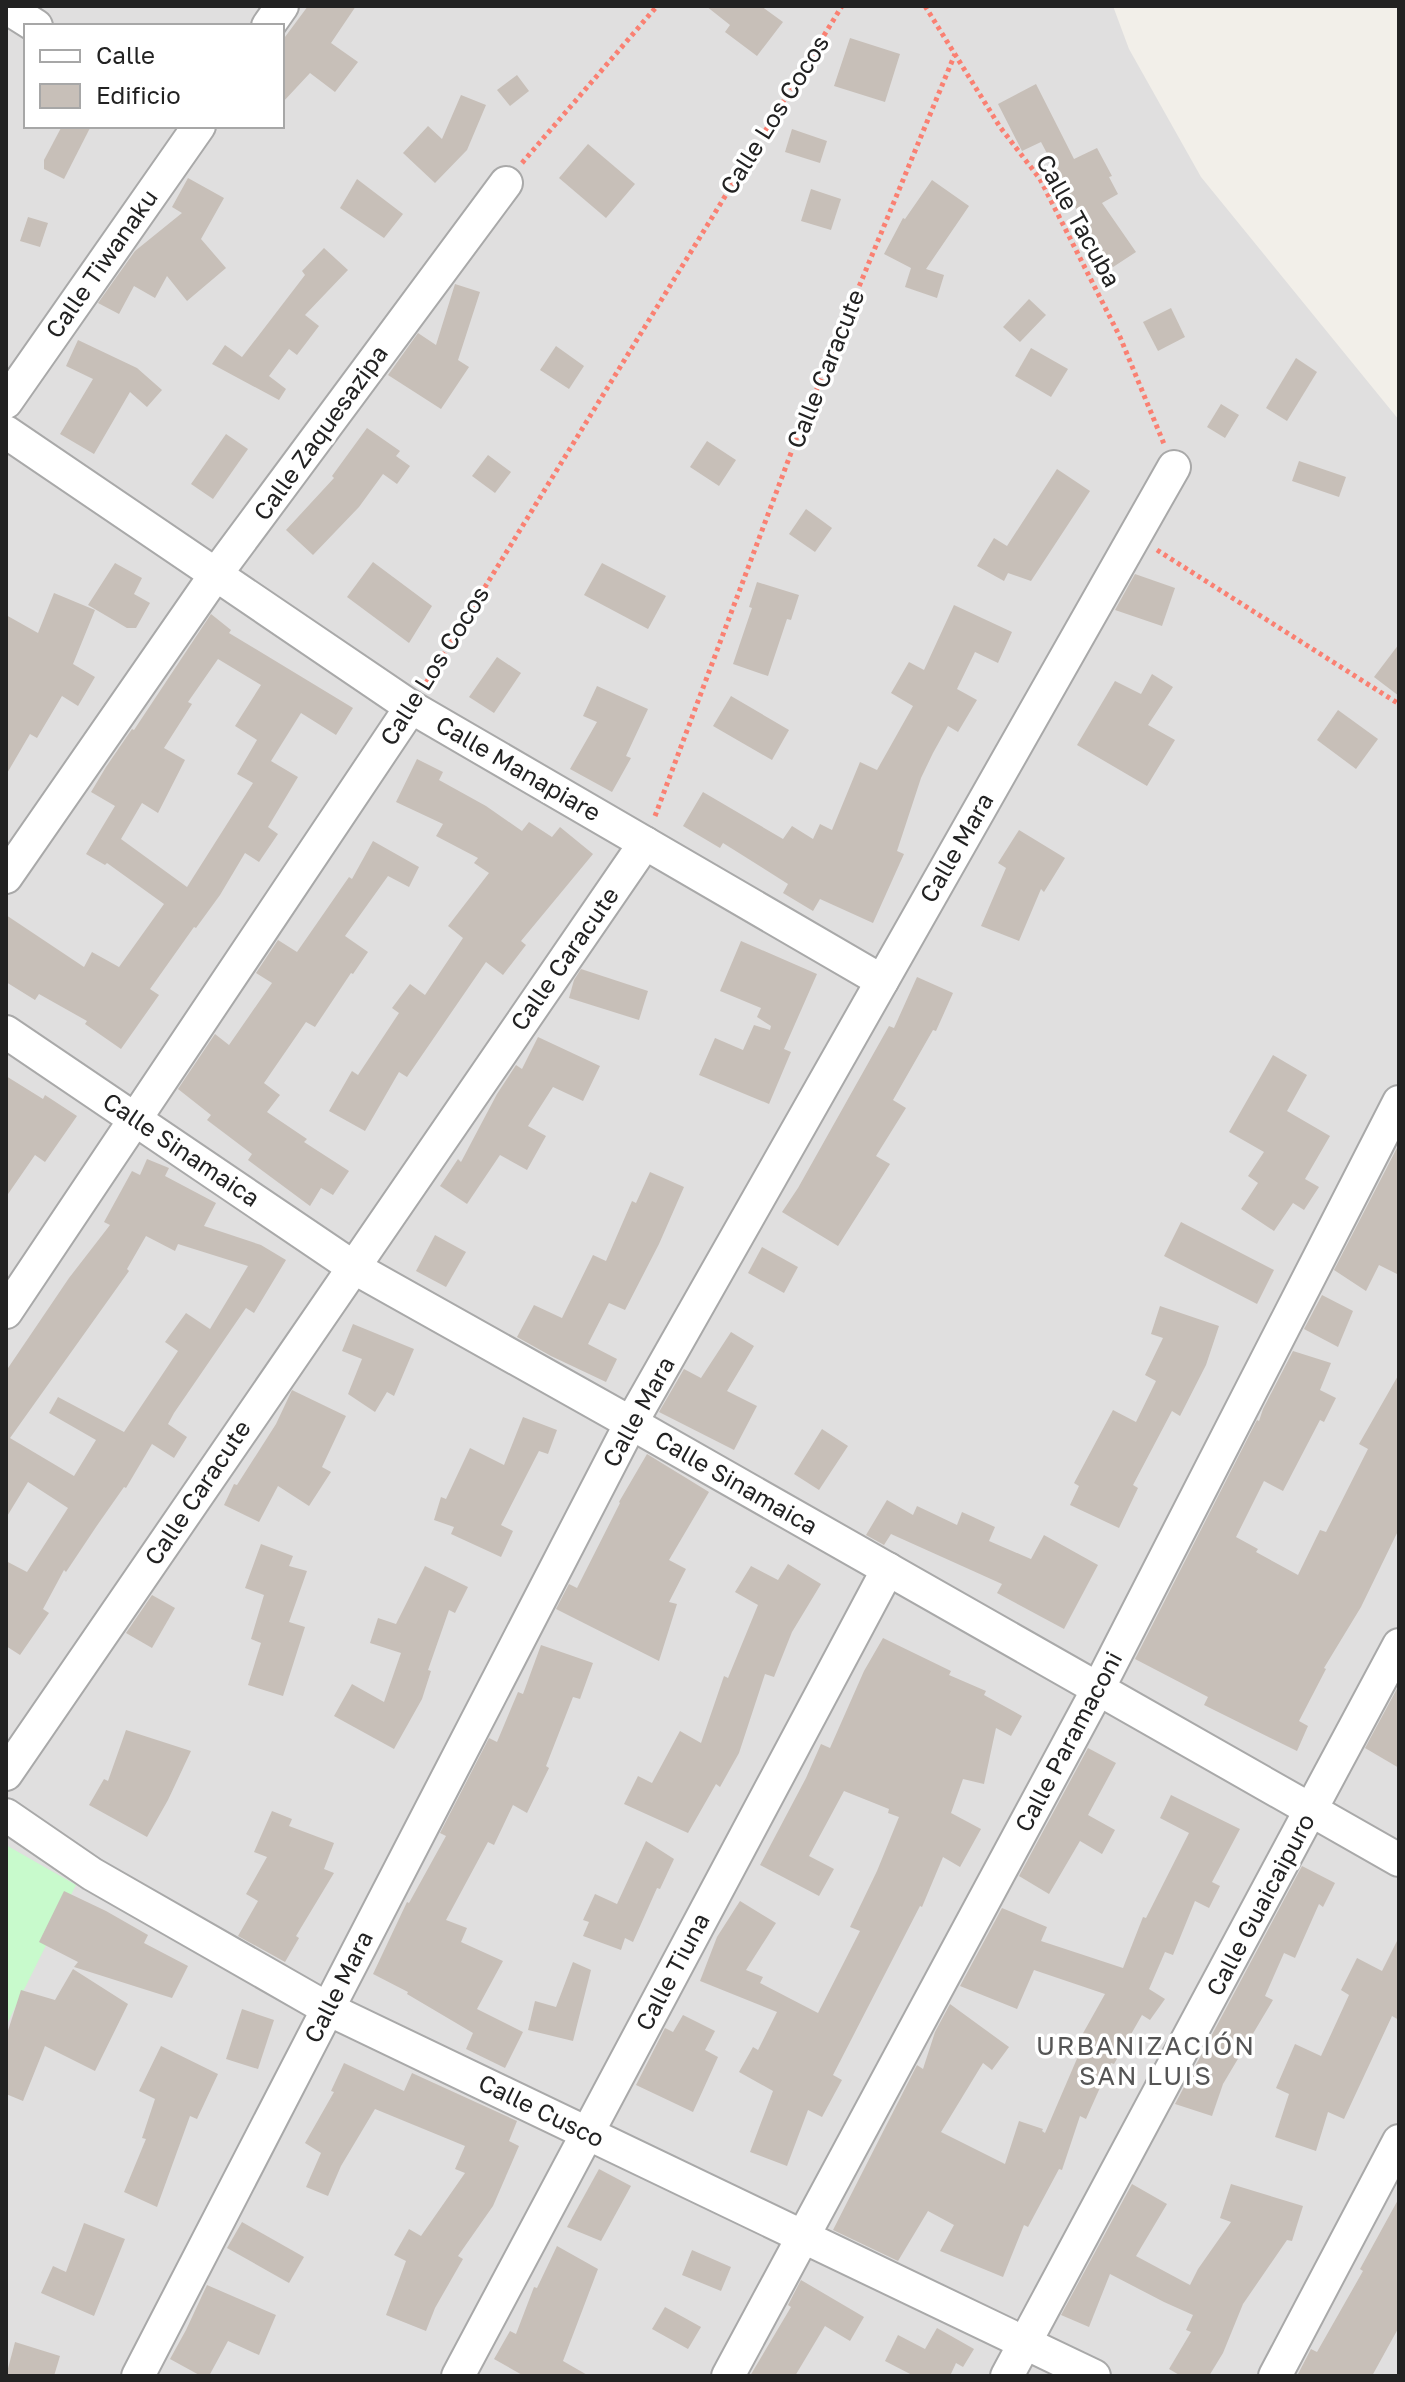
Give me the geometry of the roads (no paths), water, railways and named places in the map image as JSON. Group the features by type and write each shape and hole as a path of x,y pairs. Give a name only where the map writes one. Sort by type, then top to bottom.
{"street":[{"path":"269,24 282,6"},
{"name":"Calle Tiwanaku","path":"6,402 193,128"},
{"name":"Calle Zaquesazipa","path":"6,877 216,574 506,183"},
{"name":"Calle Manapiare","path":"6,432 411,707 882,981"},
{"name":"Calle Mara","path":"138,2376 631,1423 1174,467"},
{"name":"Calle Los Cocos","path":"6,1312 411,707"},
{"name":"Calle Caracute","path":"6,1774 645,843"},
{"name":"Calle Sinamaica","path":"6,1032 353,1267 1399,1860"},
{"name":"Calle Paramaconi","path":"728,2376 1098,1689 1399,1102"},
{"name":"Calle Tiuna","path":"458,2376 888,1569"},
{"name":"Calle Guaicaipuro","path":"1007,2376 1399,1645"},
{"name":"Calle Cusco","path":"6,1815 92,1874 328,2009 1094,2376"},
{"path":"1275,2376 1399,2141"}],"district":[{"name":"URBANIZACIÓN SAN LUIS","path":"1146,2061"}]}
